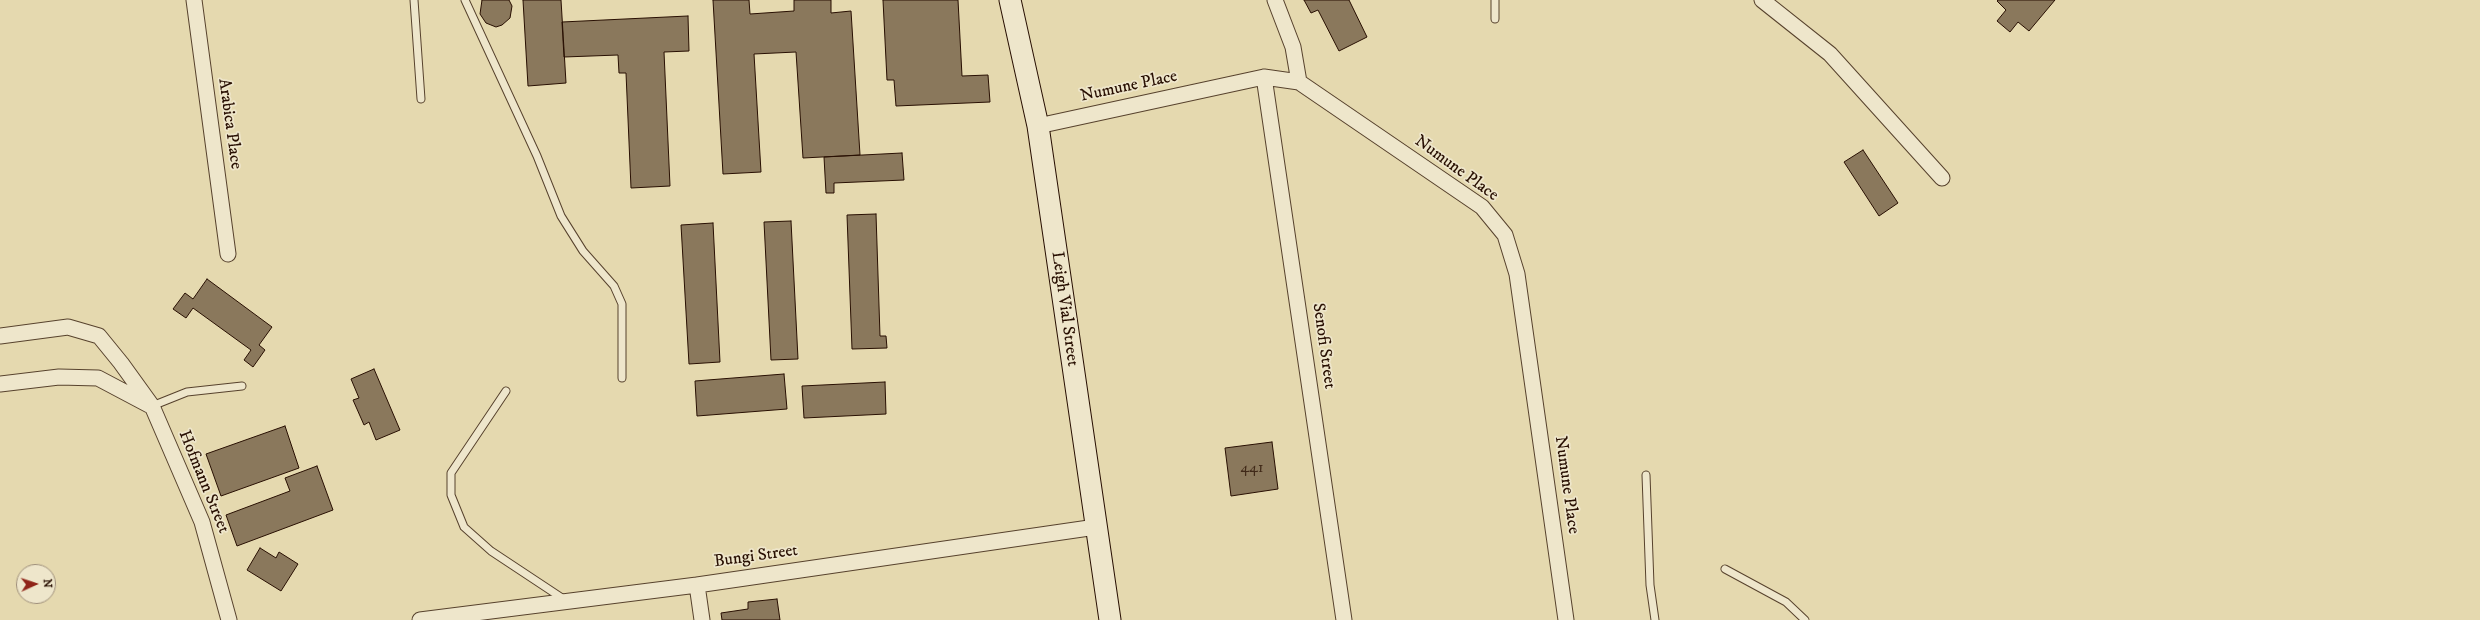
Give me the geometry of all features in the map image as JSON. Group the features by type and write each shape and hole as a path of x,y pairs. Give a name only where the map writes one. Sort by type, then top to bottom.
{"street":[{"name":"Arabica Place","path":"194,0 228,254"},
{"name":"Leigh Vial Street","path":"1010,0 1038,126 1110,620"},
{"path":"1275,0 1293,47 1299,82"},
{"path":"1762,0 1830,54 1942,178"},
{"name":"Numune Place","path":"1038,126 1264,77 1299,82 1482,207 1505,235 1517,274 1566,620"},
{"name":"Senofi Street","path":"1264,77 1344,620"},
{"name":"Hofmann Street","path":"0,336 68,327 99,336 152,406 202,522 229,620"},
{"path":"0,384 59,377 98,378 152,406"},
{"name":"Bungi Street","path":"420,620 697,585 1096,527"},
{"path":"697,585 702,620"}],"lane":[{"path":"414,0 421,99"},
{"path":"465,0 537,156 561,216 583,251 614,286 622,304 622,378"},
{"path":"1495,0 1495,19"},
{"path":"152,406 187,392 242,386"},
{"path":"506,391 451,473 451,495 464,526 492,550 568,601"},
{"path":"1646,475 1650,585 1655,620"},
{"path":"1725,569 1786,602 1805,620"}],"building":[{"path":"482,0 509,0 512,6 510,18 502,25 496,27 486,23 480,14"},
{"path":"523,0 561,0 566,83 528,86"},
{"path":"713,0 749,0 750,14 794,11 794,0 831,0 831,13 851,11 860,155 803,158 796,52 754,54 761,172 723,174"},
{"path":"883,0 958,0 962,76 988,75 990,102 896,106 894,80 887,80"},
{"path":"1304,0 1349,0 1367,37 1339,51 1318,10 1311,13"},
{"path":"2055,0 2029,31 2018,22 2010,32 1997,21 2006,10 1997,1"},
{"path":"688,16 689,51 664,52 670,186 631,188 626,73 619,73 618,55 564,57 562,22"},
{"path":"1863,150 1898,203 1879,216 1844,162"},
{"path":"902,153 904,180 834,183 834,193 826,193 824,157"},
{"path":"876,214 880,336 886,336 887,348 852,349 847,215"},
{"path":"791,221 798,359 771,360 764,222"},
{"path":"713,223 720,362 689,364 681,225"},
{"path":"207,279 272,327 259,345 265,350 253,367 244,360 251,350 193,308 186,318 173,309 185,293 193,299"},
{"path":"374,369 400,430 376,440 369,422 364,425 353,400 359,398 351,379"},
{"path":"784,374 787,409 697,416 695,381"},
{"path":"885,382 886,414 804,418 802,386"},
{"path":"285,426 299,468 221,496 206,454"},
{"path":"1272,442 1278,489 1231,496 1225,448"},
{"path":"317,466 333,510 237,546 226,515 290,491 285,478"},
{"path":"260,548 276,558 279,552 298,564 281,591 247,570"},
{"path":"777,599 780,620 722,620 721,613 748,609 748,602"}]}
